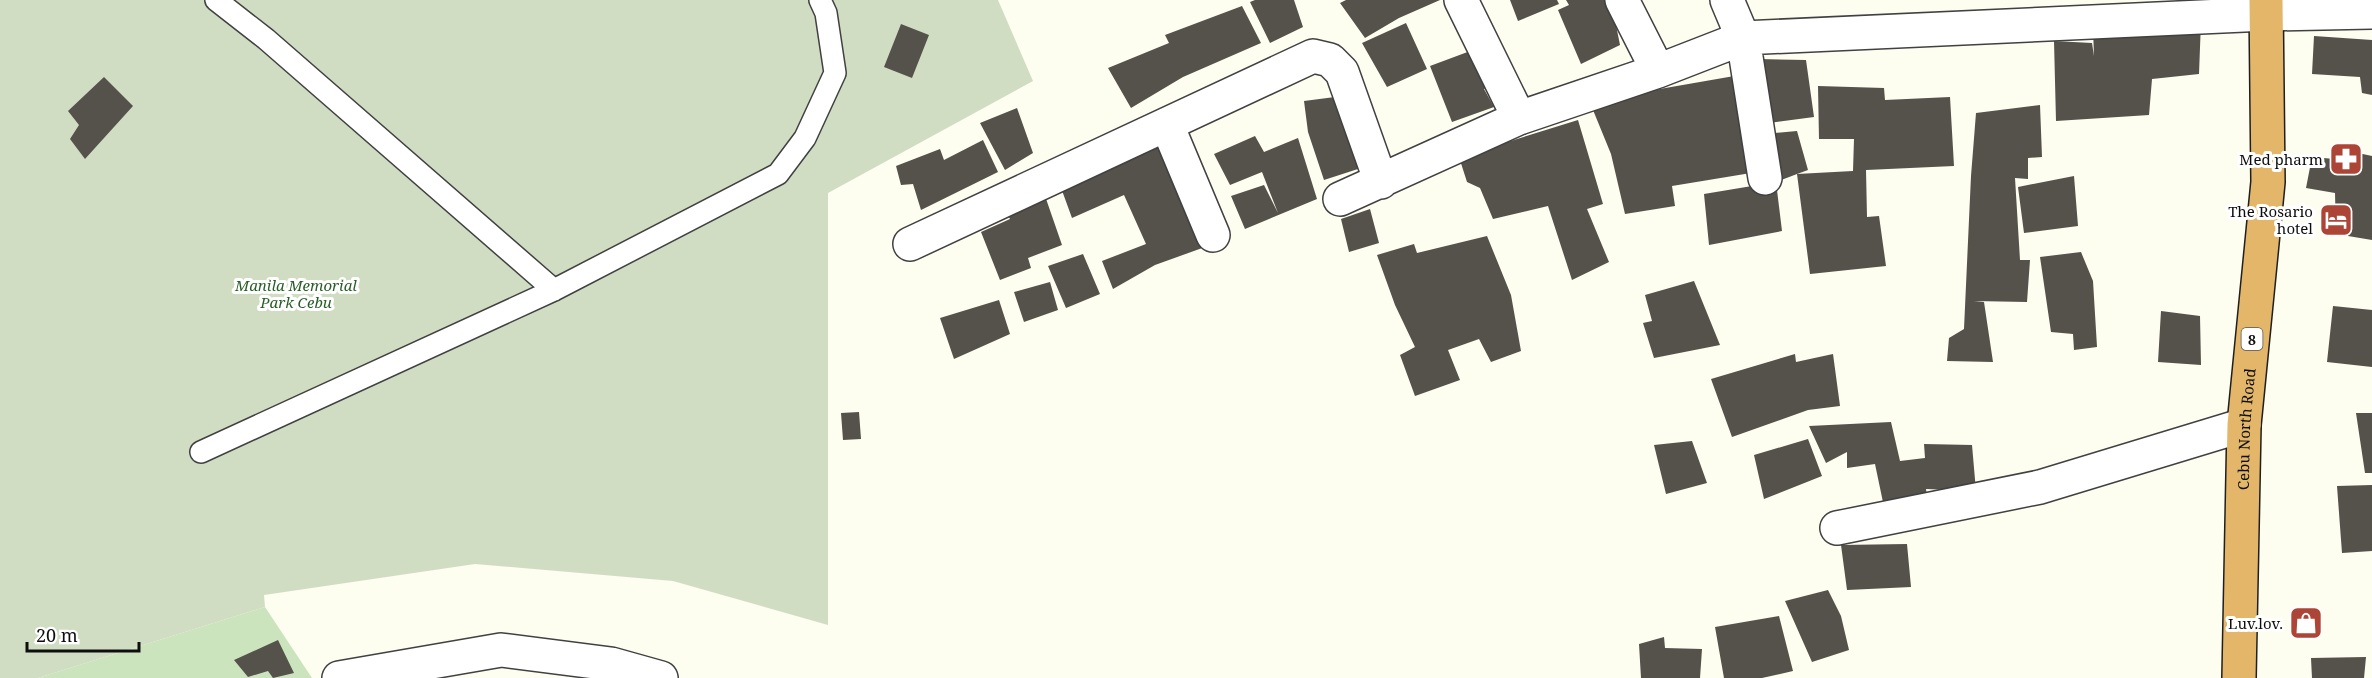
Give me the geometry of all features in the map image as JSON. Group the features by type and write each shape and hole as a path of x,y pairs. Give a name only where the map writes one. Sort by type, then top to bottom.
{"highway":[{"name":"Cebu North Road","path":"2239,678 2244,425 2268,182 2266,7"}],"street":[{"path":"1461,0 1520,118"},
{"path":"1622,0 1658,71"},
{"path":"1727,0 1743,38 1765,178"},
{"path":"1340,199 1520,118 1658,71 1743,38 2266,7 2372,12"},
{"path":"910,244 1313,56 1330,60 1342,72 1381,182"},
{"path":"1167,125 1213,235"},
{"path":"1837,528 2040,487 2244,425"},
{"path":"339,678 501,650 612,664 661,678"}],"lane":[{"path":"216,0 266,39 554,290"},
{"path":"201,452 554,290 778,174 805,138 835,73 826,13 820,0"}],"green space":[{"name":"Manila Memorial Park Cebu","path":"0,0 998,0 1033,81 828,193 828,625 673,581 475,564 264,595 265,607 38,678 0,678"},
{"path":"265,607 312,678 38,678"}],"building":[{"path":"1294,0 1303,27 1270,43 1250,2"},
{"path":"1346,0 1440,0 1399,18 1365,38 1340,3"},
{"path":"1510,0 1557,0 1559,4 1518,21"},
{"path":"1566,0 1605,0 1615,20 1620,45 1581,64 1558,10 1569,5"},
{"path":"1242,6 1261,43 1183,77 1131,108 1108,68 1169,43 1165,35"},
{"path":"2201,21 2199,74 2152,79 2149,115 2056,121 2054,41 2092,43 2094,56 2093,29"},
{"path":"1406,23 1427,69 1387,87 1362,43"},
{"path":"901,24 929,35 912,78 884,67"},
{"path":"2314,36 2372,40 2372,95 2362,93 2360,77 2312,74"},
{"path":"1481,47 1497,82 1484,89 1494,107 1452,122 1430,66"},
{"path":"1759,59 1806,60 1814,117 1761,124"},
{"path":"1740,75 1757,172 1672,186 1675,206 1625,214 1611,154 1593,110 1654,90"},
{"path":"104,77 133,106 85,159 70,139 79,125 68,111"},
{"path":"1818,86 1884,88 1885,100 1950,97 1954,166 1866,170 1867,217 1879,216 1886,266 1810,274 1797,174 1853,171 1854,139 1819,139"},
{"path":"1335,97 1361,168 1324,180 1308,132 1304,101"},
{"path":"2040,105 2042,157 2028,158 2028,179 2015,178 2020,260 2030,260 2027,302 1974,301 1984,302 1993,362 1947,361 1949,338 1964,329 1976,113"},
{"path":"1017,108 1033,153 1005,170 980,123"},
{"path":"1578,120 1603,204 1587,209 1609,262 1572,280 1548,206 1493,219 1480,188 1467,182 1459,157"},
{"path":"1797,131 1808,170 1776,182 1764,134"},
{"path":"1255,136 1264,152 1298,138 1317,199 1245,229 1231,196 1264,185 1278,213 1262,172 1230,185 1214,154"},
{"path":"1168,137 1205,247 1155,265 1113,289 1102,261 1146,244 1124,195 1072,218 1060,185"},
{"path":"983,140 998,172 921,210 913,184 901,185 896,166 940,149 944,160"},
{"path":"2358,153 2372,156 2372,240 2336,234 2335,193 2306,188 2312,157 2357,161"},
{"path":"2074,176 2078,226 2024,233 2018,187"},
{"path":"1776,182 1782,231 1709,245 1704,194"},
{"path":"1044,193 1062,245 1028,258 1031,268 1000,280 981,232 1010,219 1002,205"},
{"path":"1370,209 1379,243 1349,252 1341,219"},
{"path":"1487,236 1511,295 1521,351 1491,362 1479,339 1448,350 1460,380 1415,396 1400,355 1415,347 1395,305 1377,255 1414,244 1417,253"},
{"path":"2081,252 2093,281 2097,347 2074,350 2073,334 2051,332 2040,257"},
{"path":"1083,254 1100,294 1066,308 1048,266"},
{"path":"1694,281 1720,345 1654,358 1643,323 1652,321 1645,295"},
{"path":"1050,282 1058,310 1024,322 1014,292"},
{"path":"999,300 1010,334 954,359 940,318"},
{"path":"2333,306 2372,310 2372,367 2327,362"},
{"path":"2161,311 2200,316 2201,365 2158,362"},
{"path":"1795,354 1796,362 1833,354 1840,406 1808,410 1732,437 1711,379"},
{"path":"859,412 861,439 843,440 841,413"},
{"path":"2356,413 2372,413 2372,473 2365,473"},
{"path":"1891,422 1900,461 1925,458 1924,444 1972,445 1976,491 1926,489 1928,505 1884,507 1875,464 1847,468 1847,452 1826,463 1809,426"},
{"path":"1808,439 1822,476 1764,499 1754,455"},
{"path":"1692,441 1707,483 1666,494 1654,445"},
{"path":"2372,485 2372,551 2342,553 2337,486"},
{"path":"1907,544 1911,587 1847,590 1841,545"},
{"path":"1828,590 1841,616 1849,650 1812,662 1785,601"},
{"path":"1779,616 1793,671 1762,678 1724,678 1715,627"},
{"path":"1664,637 1665,648 1702,649 1700,678 1641,678 1639,644"},
{"path":"278,640 294,673 273,678 268,671 248,677 234,660"},
{"path":"2366,657 2364,678 2312,678 2311,658"}],"place":[{"name":"Med pharm","path":"2346,159"},
{"name":"The Rosario hotel","path":"2336,220"},
{"name":"Luv.lov.","path":"2306,623"}]}
